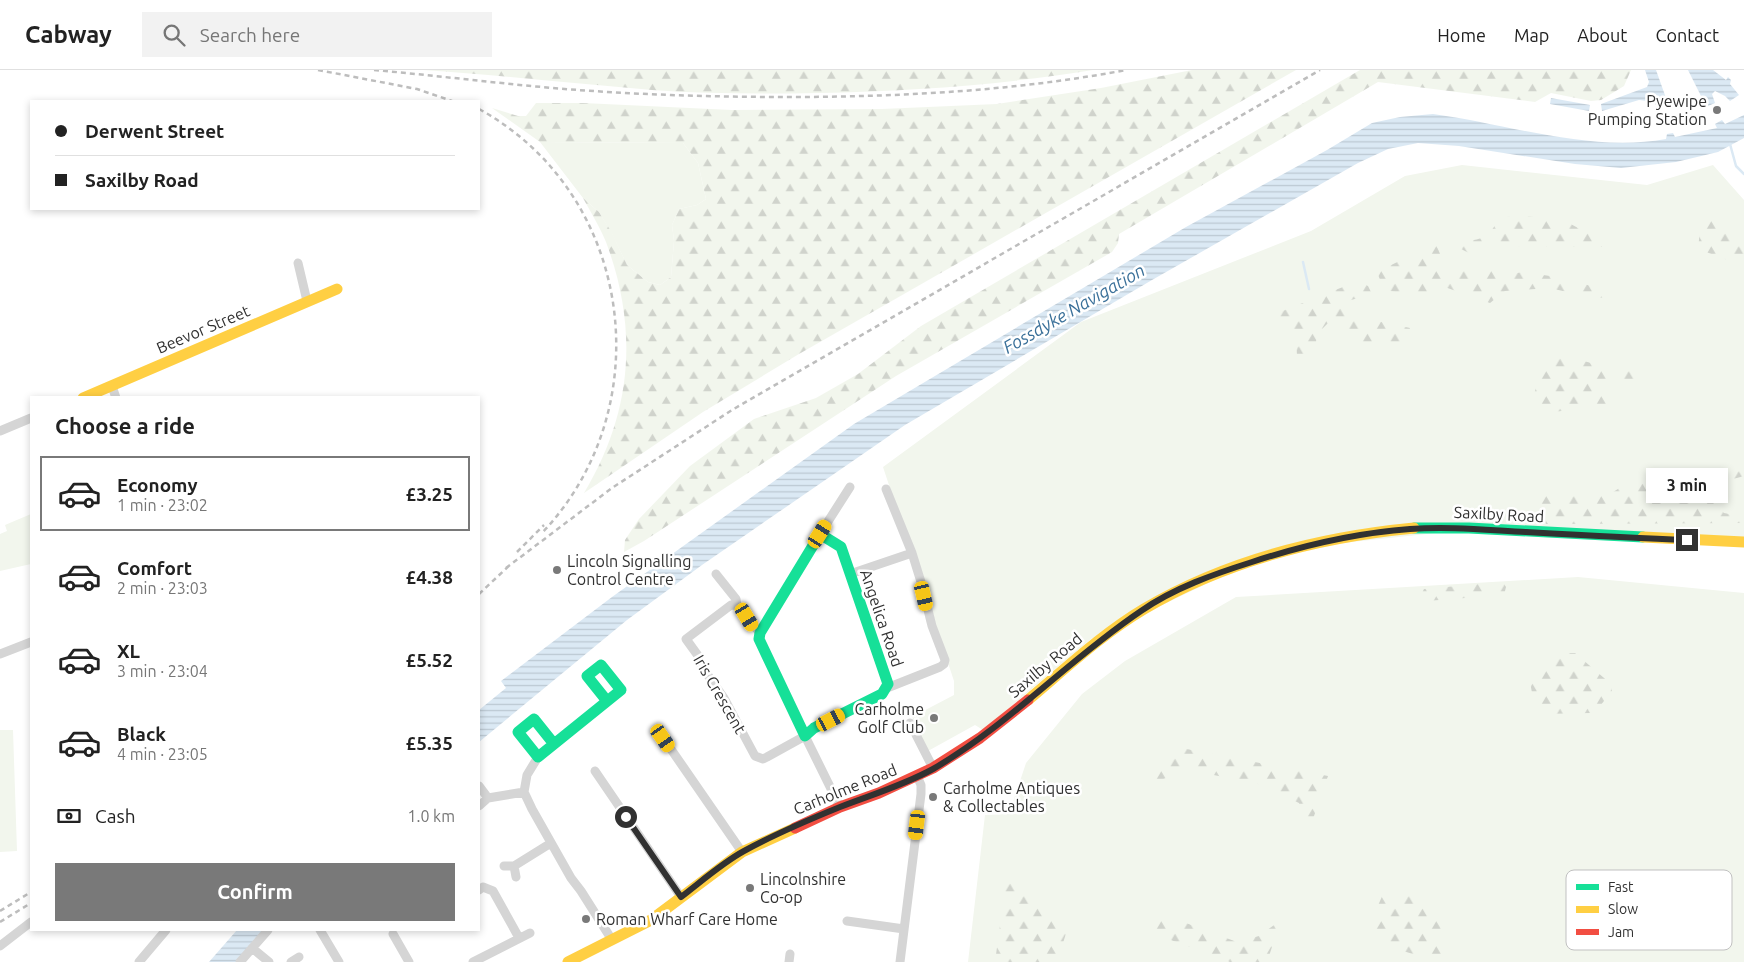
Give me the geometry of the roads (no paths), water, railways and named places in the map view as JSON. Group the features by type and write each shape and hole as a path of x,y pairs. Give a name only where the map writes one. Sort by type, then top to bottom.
{"main road":[{"name":"Beevor Street","path":"88,396 336,289"},
{"name":"Saxilby Road","path":"980,738 1018,710 1087,650 1143,610 1191,584 1214,575 1315,543 1375,532 1413,528 1744,542"},
{"name":"Angelica Road","path":"805,736 814,728 882,694 887,688 887,680 841,547 820,534"},
{"path":"805,736 759,639 760,632 820,534"},
{"path":"554,744 534,719 518,732 538,757 607,701"},
{"name":"Carholme Road","path":"568,962 651,920 742,852 840,807 918,776 980,738"}],"street":[{"path":"298,263 307,301"},
{"path":"112,386 115,396"},
{"path":"0,431 30,418"},
{"path":"820,534 850,487"},
{"path":"886,489 912,553 932,626 945,660 944,664 940,667 887,688"},
{"path":"850,574 912,553"},
{"path":"716,574 736,599 737,605 742,608 753,626 760,632"},
{"name":"Iris Crescent","path":"737,605 732,605 686,639 700,657 700,664 724,698 755,756 763,759 805,736"},
{"path":"0,654 30,642"},
{"path":"910,723 933,768"},
{"path":"657,729 742,852"},
{"path":"805,736 840,807"},
{"path":"538,757 526,775 524,792 551,843 612,940"},
{"path":"595,772 681,897"},
{"path":"900,962 921,794 918,776"},
{"path":"480,787 488,798"},
{"path":"480,805 488,798 524,792"},
{"path":"504,866 514,866 551,843"},
{"path":"514,866 516,877"},
{"path":"480,890 483,888 493,891 518,936 516,940"},
{"path":"847,921 904,929"},
{"path":"0,946 30,923"},
{"path":"139,962 165,931"},
{"path":"240,962 267,931"},
{"path":"321,931 339,962"},
{"path":"473,962 483,960 530,933"},
{"path":"393,934 409,962"},
{"path":"252,948 268,962"}],"water":[{"path":"1645,70 1656,70 1666,98 1662,99 1664,102 1656,105 1654,102 1639,100 1602,111 1601,104 1647,87 1649,82"},
{"path":"1688,70 1713,70 1726,80 1728,77 1731,80 1730,84 1739,95 1730,101 1715,91 1712,94 1715,103 1708,106 1705,104"},
{"path":"1551,98 1590,105 1589,111 1550,104"},
{"name":"Fossdyke Navigation","path":"1433,114 1549,136 1608,142 1637,142 1666,139 1667,134 1673,133 1675,137 1717,128 1715,124 1722,120 1725,124 1744,115 1744,138 1718,152 1676,162 1621,168 1575,164 1459,146 1418,143 1388,149 1358,163 1152,280 905,425 702,565 627,620 480,741 480,709 506,688 501,681 612,597 854,424 1186,227 1327,150 1372,123 1400,117"},
{"path":"236,931 264,931 237,962 209,962"}],"waterway":[{"path":"1730,144 1736,166 1744,174"},
{"path":"1303,262 1309,289"}],"railway":[{"path":"318,70 417,89 449,100"},
{"path":"374,70 604,92 734,97 915,94 1000,88 1126,70"},
{"path":"506,568 612,488 732,410 1320,70"},
{"path":"480,110 531,146 571,194 599,248 614,306 615,367 604,426 579,483 541,534"},
{"path":"517,552 544,525"},
{"path":"480,593 511,564"},
{"path":"0,911 30,893"},
{"path":"0,922 30,904"}],"place":[{"name":"Pyewipe Pumping Station","path":"1717,110"},
{"name":"Lincoln Signalling Control Centre","path":"557,570"},
{"name":"Carholme Golf Club","path":"934,718"},
{"name":"Carholme Antiques & Collectables","path":"933,797"},
{"name":"Lincolnshire Co-op","path":"750,888"},
{"name":"Roman Wharf Care Home","path":"586,919"}]}
